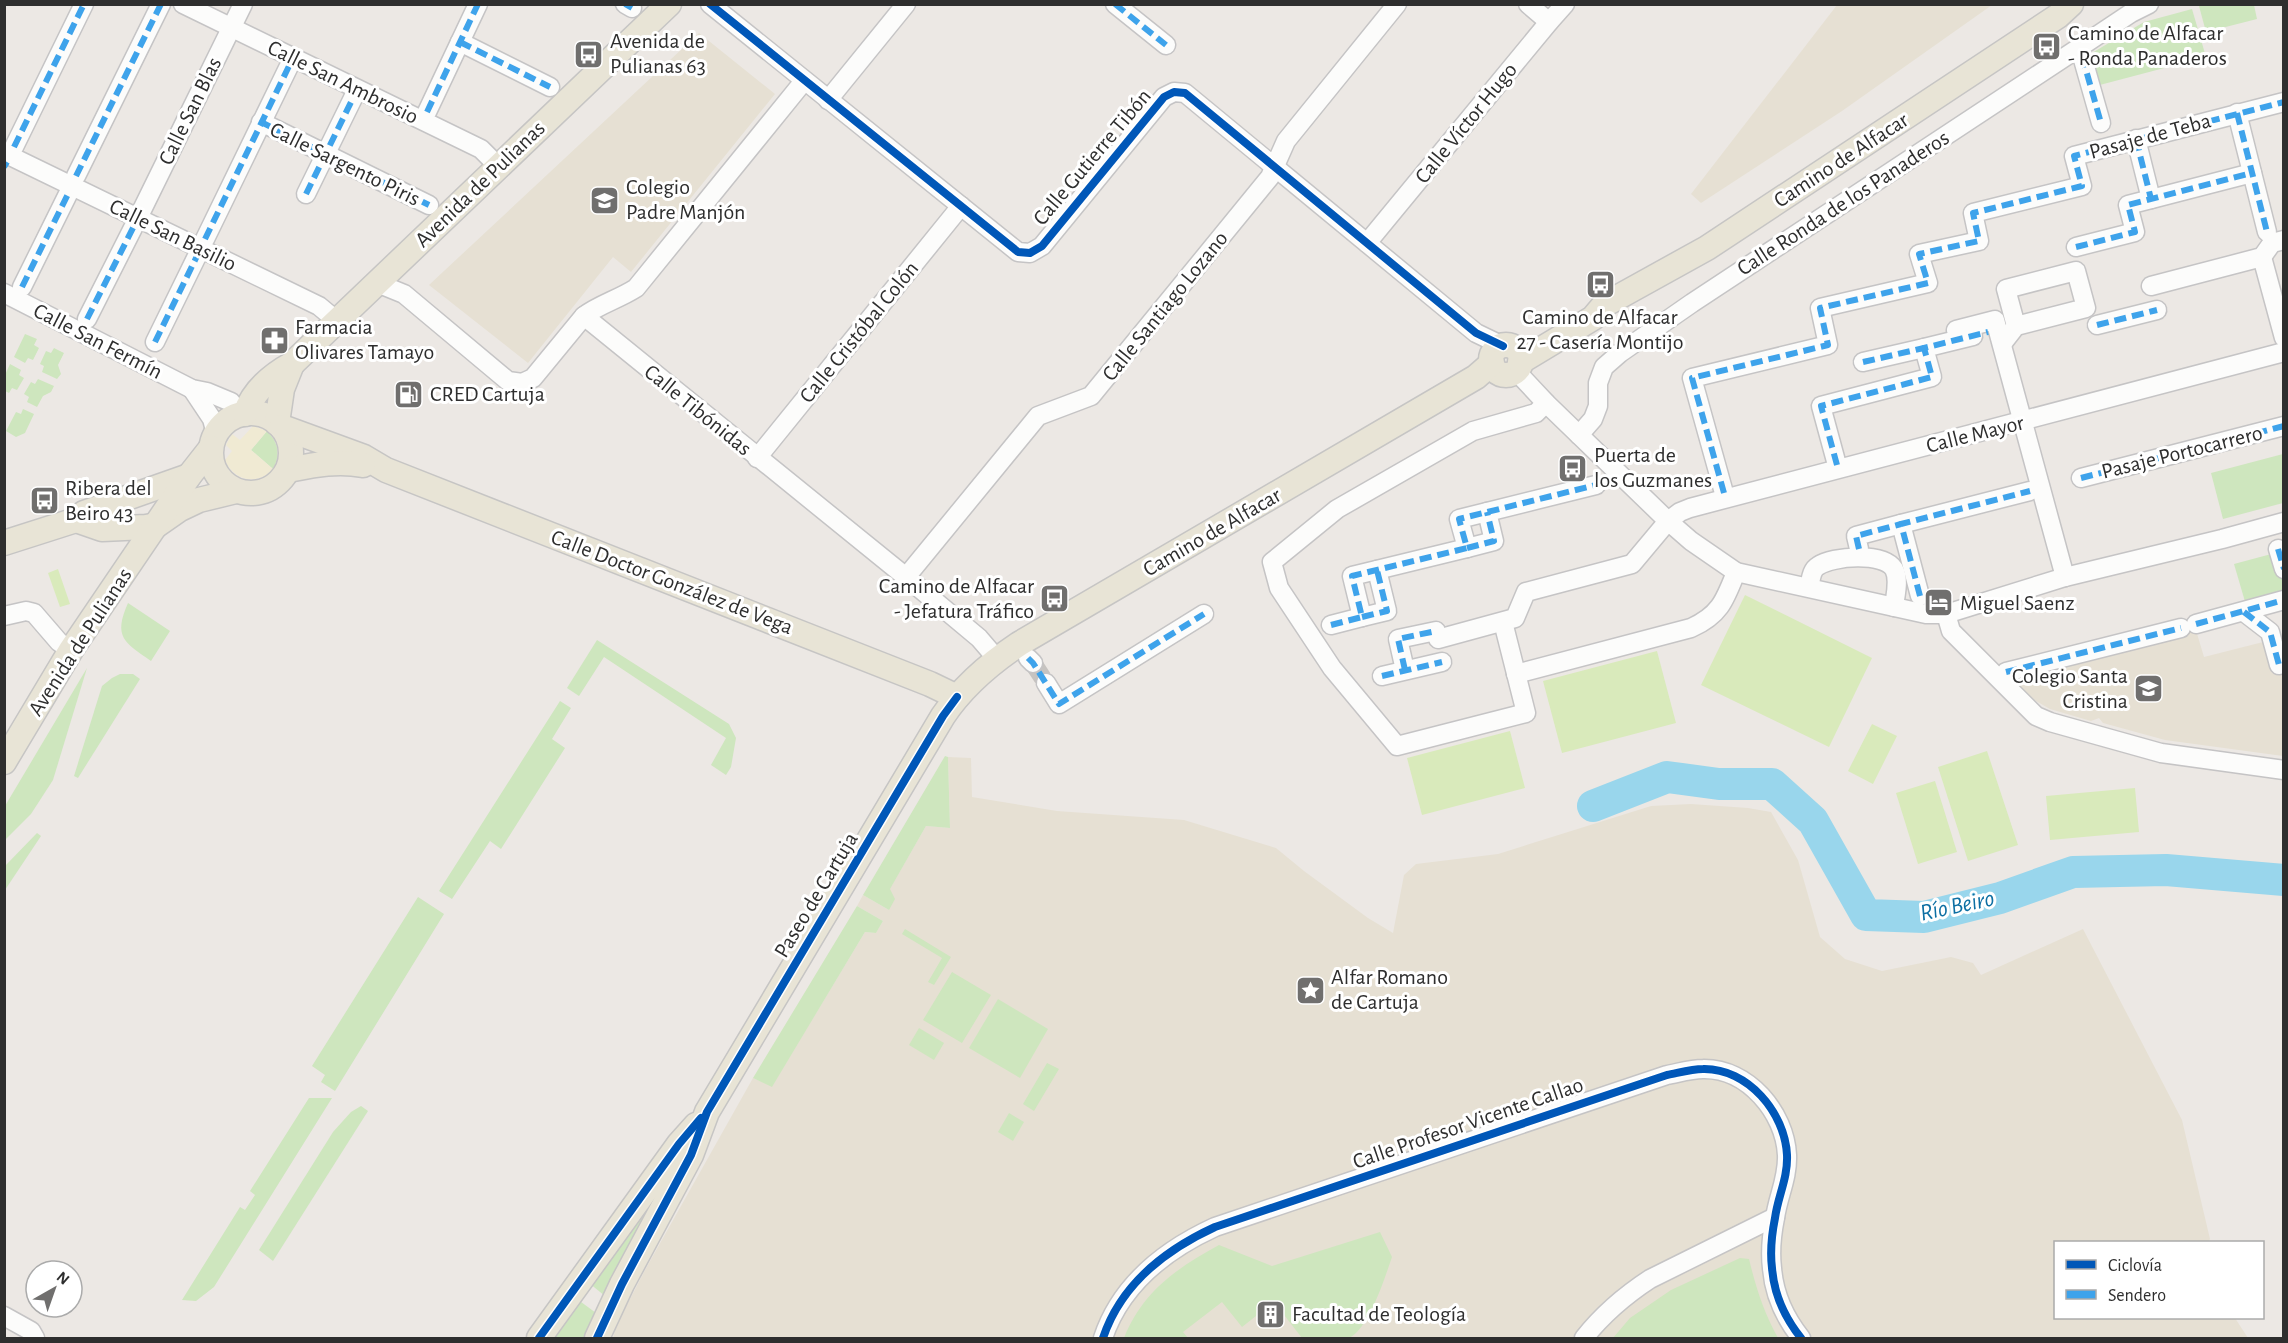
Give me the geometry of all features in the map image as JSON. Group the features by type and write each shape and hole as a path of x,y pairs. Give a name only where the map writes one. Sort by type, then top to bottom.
{"main road":[{"name":"Avenida de Pulianas","path":"243,414 251,399 278,372 292,364 669,4"},
{"name":"Camino de Alfacar","path":"957,697 997,659 1505,362 1593,318 1604,305 1716,242 2058,16 2071,4"},
{"name":"Avenida de Pulianas","path":"280,425 282,389 292,364"},
{"path":"243,414 258,414 280,425 290,442 292,456 288,470 281,480 262,492 251,494 236,491 219,478 213,466 214,441 223,424 243,414"},
{"name":"Calle Doctor González de Vega","path":"280,425 364,457 386,470 937,687 957,697"},
{"name":"Avenida de Pulianas","path":"4,762 71,650 214,441"},
{"name":"Calle Doctor González de Vega","path":"288,470 318,464 346,462 386,470"},
{"path":"4,543 76,520 84,513 189,476"},
{"name":"Avenida de Pulianas","path":"157,525 180,509 200,500 236,491"},
{"path":"76,520 102,529 157,525"},
{"path":"102,529 119,545 128,568"},
{"name":"Paseo de Cartuja","path":"597,1338 622,1284 691,1155 707,1112 943,716 957,697"},
{"name":"Paseo de Cartuja","path":"539,1338 679,1144 707,1112"}],"street":[{"path":"8,157 84,4"},
{"path":"22,287 160,4"},
{"name":"Calle San Ambrosio","path":"183,4 481,149 498,166"},
{"name":"Calle San Blas","path":"87,319 243,4"},
{"path":"427,111 478,4"},
{"name":"Calle Gutierre Tibón","path":"710,4 1018,252 1030,253 1042,246 1164,97 1174,92 1185,93 1479,335 1505,362"},
{"path":"828,100 906,4"},
{"path":"1115,4 1166,45"},
{"name":"Calle Santiago Lozano","path":"906,577 1038,416 1091,396 1270,177 1286,141 1397,4"},
{"path":"1528,4 1549,22"},
{"name":"Calle Víctor Hugo","path":"1367,243 1565,4"},
{"name":"Calle Ronda de los Panaderos","path":"1579,435 1593,419 1598,406 1598,383 1604,367 1620,353 2067,55 2131,13 2149,4"},
{"path":"460,42 550,87"},
{"path":"2082,56 2101,123"},
{"path":"155,342 291,62"},
{"path":"377,283 404,294 508,381 522,383 533,378 584,316 618,300 636,288 804,81"},
{"path":"306,194 355,94"},
{"name":"Pasaje de Teba","path":"1724,493 1692,378 1828,345 1820,308 1928,283 1919,254 1979,241 1973,213 2082,186 2074,156 2283,102"},
{"path":"2151,286 2262,257 2272,243 2275,236 2252,173 2237,113"},
{"name":"Calle Sargento Piris","path":"261,122 429,205"},
{"path":"2136,139 2151,199"},
{"name":"Calle San Basilio","path":"8,157 136,221 319,306 337,321"},
{"path":"2076,246 2135,232 2128,205 2252,173"},
{"name":"Calle Cristóbal Colón","path":"757,458 961,206"},
{"path":"2262,257 2283,338"},
{"path":"397,264 404,294"},
{"name":"Calle San Fermín","path":"4,293 192,389 207,392 231,402 243,414"},
{"path":"2097,326 2157,310"},
{"name":"Calle Tibónidas","path":"584,316 906,577 979,638 997,659"},
{"path":"1956,330 1995,320 2065,578"},
{"path":"2002,344 2016,326"},
{"path":"1863,362 1988,332"},
{"path":"1837,465 1821,406 1932,377 1924,348"},
{"name":"Calle Mayor","path":"1503,622 1515,618 1526,592 1632,564 1668,521 1690,507 2023,422 2283,352"},
{"path":"1505,362 1668,521 1691,541 1736,572 1926,614 1946,614 2065,578 2283,522"},
{"path":"1505,362 1533,389"},
{"name":"Calle San Fermín","path":"192,389 212,419 214,441"},
{"path":"1405,670 1398,639 1437,635 1503,622 1526,713 1397,746 1332,668 1279,588 1272,562 1337,509 1473,431 1536,413 1546,404"},
{"name":"Pasaje Portocarrero","path":"2081,478 2283,426"},
{"path":"1467,548 1459,519 1596,485"},
{"path":"1859,549 1856,536 2030,491"},
{"path":"1362,617 1352,576 1494,541 1487,512"},
{"path":"1901,524 1920,596"},
{"path":"2278,549 2283,569"},
{"path":"1809,588 1813,572 1818,566 1848,556 1861,556 1888,563 1894,569 1897,580 1893,607"},
{"path":"1331,625 1387,611 1377,570"},
{"path":"1516,674 1690,628 1704,622 1715,614 1725,600 1736,572"},
{"path":"2006,672 2244,612 2283,600"},
{"path":"4,616 26,611 34,613 59,642 71,650"},
{"path":"2244,612 2270,632 2278,665 2283,664"},
{"path":"1046,683 1059,704 1204,614"},
{"path":"1946,614 1951,631 2036,716 2161,753 2283,770"},
{"path":"1382,676 1442,662"},
{"name":"Calle Profesor Vicente Callao","path":"1104,1338 1110,1319 1132,1287 1156,1262 1188,1240 1237,1220 1667,1075 1704,1068 1733,1075 1755,1090 1773,1110 1784,1132 1787,1156 1783,1191 1775,1217 1772,1267 1777,1297 1792,1328 1800,1338"},
{"path":"1584,1338 1613,1305 1650,1279 1775,1217"},
{"path":"4,1316 31,1331 35,1338"}],"shaded area":[{"path":"1837,5 1992,5 1842,111 1701,203 1691,194"},
{"name":"Colegio Padre Manjón","path":"699,33 775,94 631,272 613,257 528,363 429,285"},
{"name":"Colegio Santa Cristina","path":"2195,627 2204,657 2267,641 2283,671 2283,756 2165,740 2103,723 2099,718 2091,721 2050,709 2022,693 2010,674"},
{"path":"948,757 971,758 972,797 1057,811 1184,820 1276,848 1368,918 1393,933 1404,875 1416,864 1498,854 1651,806 1691,804 1748,808 1771,812 1798,860 1820,937 1845,959 1882,971 1951,957 1973,963 1981,975 2083,929 2182,1120 2210,1239 2209,1241 2054,1241 2054,1319 2236,1319 2248,1338 613,1338 616,1326 645,1270 753,1078 772,1086 865,932 876,933 883,921 857,906 863,895 889,910 889,890 926,826 950,828"}],"green space":[{"path":"2254,5 2257,19 2206,32 2199,6"},
{"path":"2192,9 2206,57 2096,86 2087,56 2144,22"},
{"path":"25,334 37,339 34,345 39,348 33,360 28,358 25,363 14,357"},
{"path":"54,348 64,353 58,365 61,374 57,379 42,372 44,366 40,364 46,351 51,353"},
{"path":"10,364 21,370 19,375 24,378 17,390 12,388 9,393 5,391 5,375"},
{"path":"38,379 54,386 51,392 43,396 37,407 27,402 29,397 24,394 31,382 35,384"},
{"path":"23,409 34,414 25,433 16,437 6,431 16,412 21,414"},
{"path":"267,431 274,439 278,453 273,469 251,450"},
{"path":"2283,454 2283,503 2223,519 2211,473"},
{"path":"2275,553 2283,583 2283,595 2246,605 2234,564"},
{"path":"58,569 70,604 60,607 48,573"},
{"path":"1745,595 1872,658 1829,747 1701,685"},
{"path":"128,603 170,631 151,661 134,649 124,638 121,624"},
{"path":"597,640 729,724 736,738 731,767 726,775 711,765 726,738 604,657 579,696 567,688"},
{"path":"1657,651 1676,723 1562,753 1543,681"},
{"path":"87,668 53,780 31,814 5,840 5,806"},
{"path":"120,674 133,674 140,679 78,778 74,776 102,686"},
{"path":"560,701 571,708 552,739 565,748 501,849 490,841 452,899 439,891"},
{"path":"1872,724 1897,736 1873,784 1848,771"},
{"path":"1510,731 1525,788 1422,815 1407,758"},
{"path":"1987,751 2018,845 1968,861 1938,767"},
{"path":"945,756 948,757 950,828 926,826 890,889 895,899 889,910 863,895"},
{"path":"1935,781 1957,852 1918,864 1896,793"},
{"path":"2135,788 2139,832 2050,840 2046,796"},
{"path":"37,833 41,836 5,890 5,866"},
{"path":"418,897 444,914 335,1091 321,1082 325,1075 312,1066"},
{"path":"857,906 883,921 876,933 865,932 772,1087 753,1078"},
{"path":"905,929 951,957 934,985 928,982 942,958 902,934"},
{"path":"952,972 991,995 962,1043 923,1020"},
{"path":"998,999 1048,1029 1020,1078 969,1048"},
{"path":"919,1028 944,1043 934,1060 909,1045"},
{"path":"1047,1063 1059,1069 1034,1111 1023,1104"},
{"path":"309,1098 332,1098 214,1287 196,1301 182,1300 240,1207 245,1210 255,1195 250,1191"},
{"path":"361,1106 368,1111 273,1261 259,1250 333,1132 351,1112"},
{"path":"1009,1113 1024,1122 1013,1141 998,1132"},
{"path":"640,1214 647,1218 605,1296 589,1283"},
{"path":"1380,1232 1392,1257 1370,1314 1356,1333 1349,1338 1333,1340 1302,1338 1274,1302 1242,1327 1222,1302 1183,1332 1188,1338 1124,1338 1141,1307 1163,1282 1219,1245 1272,1266"},
{"path":"1740,1258 1749,1259 1761,1300 1778,1338 1613,1338 1630,1318 1671,1290"},
{"path":"577,1299 596,1313 586,1338 550,1338"}],"sand":[{"path":"253,426 267,431 251,450 273,469 260,478 246,479 234,473 229,467 225,460 232,451 226,445 232,434 240,440"}],"waterway":[{"name":"Río Beiro","path":"1593,806 1667,777 1719,784 1772,784 1813,821 1866,915 1924,917 2000,898 2073,872 2166,870 2284,880"}],"tunnel":[{"path":"1033,663 1046,683"}],"marked path":[{"path":"14,147 84,4"},
{"path":"76,176 161,4"},
{"path":"427,112 478,4"},
{"path":"625,4 632,8"},
{"path":"1115,4 1166,45"},
{"path":"460,42 550,87"},
{"path":"2082,56 2101,123"},
{"path":"205,239 291,62"},
{"path":"306,194 355,94"},
{"path":"1724,493 1692,378 1828,345 1820,308 1928,283 1919,254 1979,241 1973,213 2082,186 2074,156 2284,102"},
{"path":"2237,113 2267,232"},
{"path":"261,122 429,205"},
{"path":"2136,139 2151,199"},
{"path":"4,167 7,162"},
{"path":"2076,247 2135,232 2128,205 2252,173"},
{"path":"22,287 69,192"},
{"path":"87,319 135,224"},
{"path":"155,342 198,254"},
{"path":"2097,325 2157,310"},
{"path":"1837,465 1821,406 1932,377 1924,348 1988,332"},
{"path":"1863,362 1924,348"},
{"path":"2081,478 2284,426"},
{"path":"1331,625 1362,617 1352,576 1467,548 1459,519 1596,485"},
{"path":"1920,596 1901,524 2030,491"},
{"path":"1467,548 1494,541 1487,512"},
{"path":"1859,549 1856,536 1901,524"},
{"path":"2278,549 2284,569"},
{"path":"1362,617 1387,611 1377,570"},
{"path":"2196,624 2284,600"},
{"path":"2244,612 2270,632 2279,665 2284,664"},
{"path":"1028,658 1059,704 1204,614"},
{"path":"2006,672 2181,628"},
{"path":"1405,670 1398,639 1436,631"},
{"path":"1382,676 1442,662"}],"cycle path":[{"path":"710,4 1018,252 1030,253 1042,246 1164,97 1174,92 1185,93 1476,333 1503,346"},
{"path":"597,1338 622,1284 691,1155 707,1112 943,716 957,697"},
{"path":"1103,1338 1121,1301 1147,1271 1179,1246 1215,1227 1667,1075 1703,1069 1735,1076 1749,1085 1771,1109 1785,1139 1787,1163 1773,1230 1772,1268 1781,1305 1801,1338"},
{"path":"539,1338 679,1144 701,1118"}],"place":[{"name":"Camino de Alfacar - Ronda Panaderos","path":"2047,46"},
{"name":"Avenida de Pulianas 63","path":"589,54"},
{"name":"Colegio Padre Manjón","path":"605,200"},
{"name":"Camino de Alfacar 27 - Casería Montijo","path":"1600,285"},
{"name":"Farmacia Olivares Tamayo","path":"274,340"},
{"name":"CRED Cartuja","path":"409,394"},
{"name":"Puerta de los Guzmanes","path":"1573,468"},
{"name":"Ribera del Beiro 43","path":"44,501"},
{"name":"Camino de Alfacar - Jefatura Tráfico","path":"1055,599"},
{"name":"Miguel Saenz","path":"1939,603"},
{"name":"Colegio Santa Cristina","path":"2149,689"},
{"name":"Alfar Romano de Cartuja","path":"1310,990"},
{"name":"Facultad de Teología","path":"1271,1314"}]}
